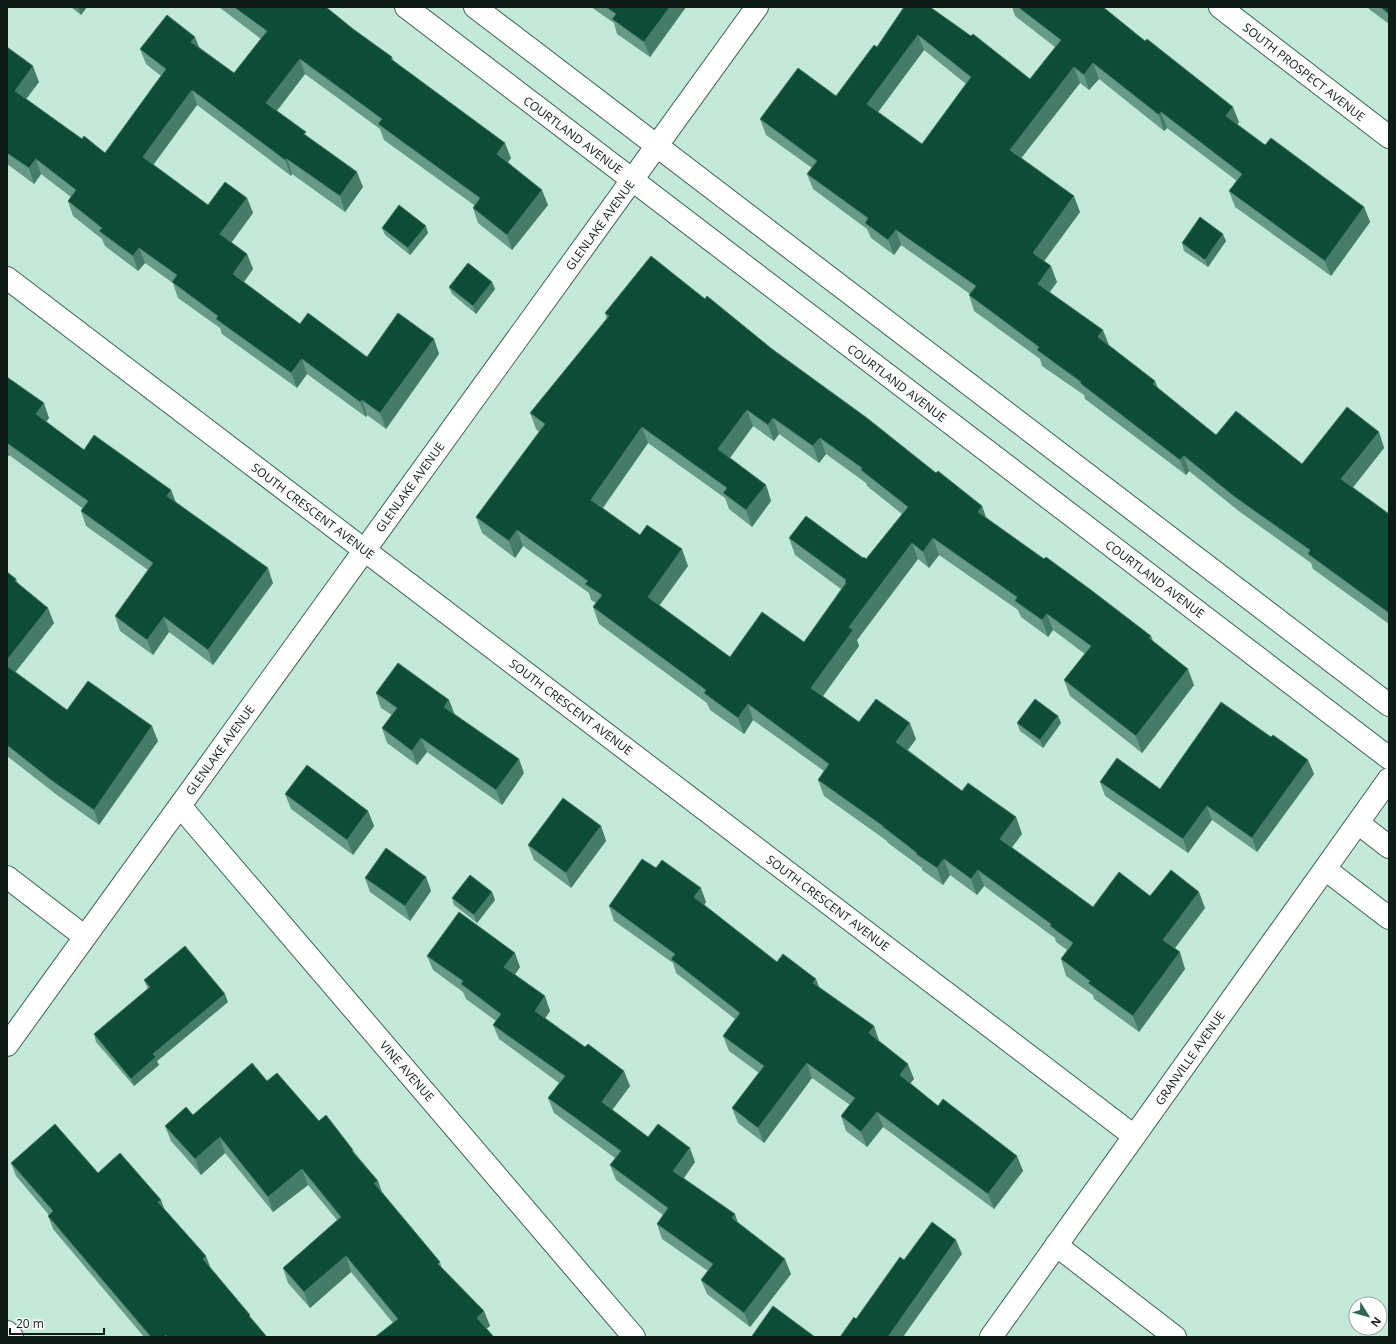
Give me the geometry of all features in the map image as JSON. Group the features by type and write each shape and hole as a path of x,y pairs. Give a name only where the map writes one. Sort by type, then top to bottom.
{"street":[{"name":"COURTLAND AVENUE","path":"406,7 1389,758"},
{"path":"475,7 1389,705"},
{"name":"GLENLAKE AVENUE","path":"7,1045 756,7"},
{"name":"SOUTH PROSPECT AVENUE","path":"1220,7 1389,137"},
{"name":"SOUTH CRESCENT AVENUE","path":"7,278 1134,1136"},
{"name":"GRANVILLE AVENUE","path":"991,1337 1389,779"},
{"name":"VINE AVENUE","path":"180,806 634,1337"},
{"path":"1358,823 1389,847"},
{"path":"1326,869 1389,918"},
{"path":"7,877 85,937"},
{"path":"1056,1245 1176,1337"},
{"path":"7,1332 12,1337"}],"building":[{"path":"234,7 326,7 353,29 392,57 391,59 505,143 497,154 542,190 507,235 473,208 480,198 378,124 382,119 300,59 266,103 306,132 304,134 357,172 340,196 287,159 285,160 192,90 143,157 208,205 225,182 247,198 220,234 247,254 233,274 300,324 308,313 367,357 398,313 434,339 380,413 362,400 360,402 302,359 291,373 216,319 218,316 172,282 177,275 139,248 133,256 99,231 102,228 68,201 76,190 36,159 29,168 7,153 7,47 33,66 15,91 82,139 84,136 105,153 166,69 140,49 167,15 195,37 191,42 234,73 267,31"},
{"path":"606,7 670,7 644,42 612,19 616,14"},
{"path":"904,7 930,7 971,36 973,34 1030,79 1061,40 1018,7 1103,7 1145,41 1147,39 1233,107 1226,116 1265,145 1271,138 1364,207 1325,261 1229,191 1242,174 1161,112 1159,115 1093,63 1084,75 1074,67 1010,150 1074,196 1033,253 1051,266 1038,284 1103,330 1098,337 1155,381 1153,384 1216,435 1236,411 1302,464 1347,407 1379,432 1341,479 1389,514 1389,613 1308,554 1310,550 1235,497 1184,456 1180,460 1080,383 1081,382 1037,350 1039,347 969,295 976,286 896,230 888,240 865,223 868,218 807,174 817,161 760,119 798,68 836,96 874,45 877,47","holes":["918,35 971,77 922,144 867,104"]},
{"path":"1380,7 1389,7 1389,14"},
{"path":"399,205 426,226 408,248 382,228"},
{"path":"1200,217 1223,234 1205,260 1182,243"},
{"path":"651,256 705,299 707,296 772,349 867,418 936,473 938,471 982,506 978,512 1044,559 1046,557 1091,590 1151,636 1149,638 1188,669 1136,736 1064,680 1091,646 1047,614 1042,620 1015,601 1017,597 933,538 923,552 912,543 849,627 853,630 811,688 859,722 876,699 910,723 896,742 962,791 968,783 1016,817 1000,839 1093,907 1119,872 1150,896 1171,870 1199,892 1163,940 1180,952 1133,1016 1088,983 1090,981 1061,959 1073,943 1050,926 1051,924 978,870 971,879 944,859 937,868 916,854 917,853 883,826 818,780 829,764 748,704 738,718 704,693 706,690 593,607 602,595 585,584 588,581 517,530 509,541 476,517 545,424 530,413 609,316 605,313","holes":["747,410 768,425 773,418 813,446 820,438 862,468 861,470 908,507 866,559 806,516 789,538 846,580 846,583 804,642 762,612 730,657 648,597 682,549 647,525 640,535 591,500 642,427 727,488 723,493 746,510 766,485 718,449"]},
{"path":"468,263 492,282 473,306 449,287"},
{"path":"7,377 44,403 36,414 84,450 94,435 171,490 167,496 268,568 208,650 164,617 147,640 115,616 153,563 81,511 88,501 7,443"},
{"path":"7,572 16,579 15,581 48,608 7,660"},
{"path":"398,663 449,700 444,707 519,759 496,790 421,738 412,751 382,728 397,708 376,693"},
{"path":"7,666 67,710 88,681 152,726 94,810 51,780 7,745"},
{"path":"1035,699 1058,716 1040,740 1017,723"},
{"path":"1221,702 1271,737 1273,735 1308,760 1252,838 1207,806 1183,839 1100,782 1117,758 1160,789"},
{"path":"307,765 368,811 347,840 285,794"},
{"path":"563,798 601,826 566,873 528,845"},
{"path":"386,848 426,877 405,906 365,878"},
{"path":"642,859 656,868 662,860 701,888 694,897 777,962 783,954 816,979 813,983 874,1026 869,1033 908,1064 900,1075 938,1106 943,1099 1017,1156 988,1194 877,1112 861,1132 841,1116 855,1098 807,1063 758,1128 732,1108 764,1066 723,1036 740,1013 671,959 675,954 609,906"},
{"path":"470,875 492,892 474,915 452,898"},
{"path":"459,912 515,953 504,967 545,996 535,1011 585,1047 588,1044 624,1071 602,1102 648,1137 658,1124 690,1148 673,1171 735,1214 732,1218 785,1259 744,1313 701,1280 713,1264 657,1224 668,1208 610,1165 621,1151 548,1098 565,1076 493,1025 501,1014 461,984 463,981 427,956"},
{"path":"185,946 225,994 153,1054 156,1057 131,1079 94,1034 150,987 144,980"},
{"path":"252,1063 267,1081 277,1073 319,1121 326,1115 353,1150 352,1151 378,1181 374,1183 440,1262 438,1264 484,1311 477,1318 494,1337 375,1337 398,1319 346,1256 304,1292 283,1268 341,1217 302,1169 268,1197 220,1137 195,1159 165,1126 186,1107 193,1115"},
{"path":"55,1124 98,1173 120,1153 161,1200 158,1202 206,1256 203,1259 267,1337 167,1337 166,1335 164,1337 151,1337 48,1216 53,1211 11,1163"},
{"path":"932,1222 956,1240 888,1337 840,1337 854,1317 856,1319 900,1257 904,1260"},
{"path":"773,1306 815,1337 753,1337 752,1336"}]}
